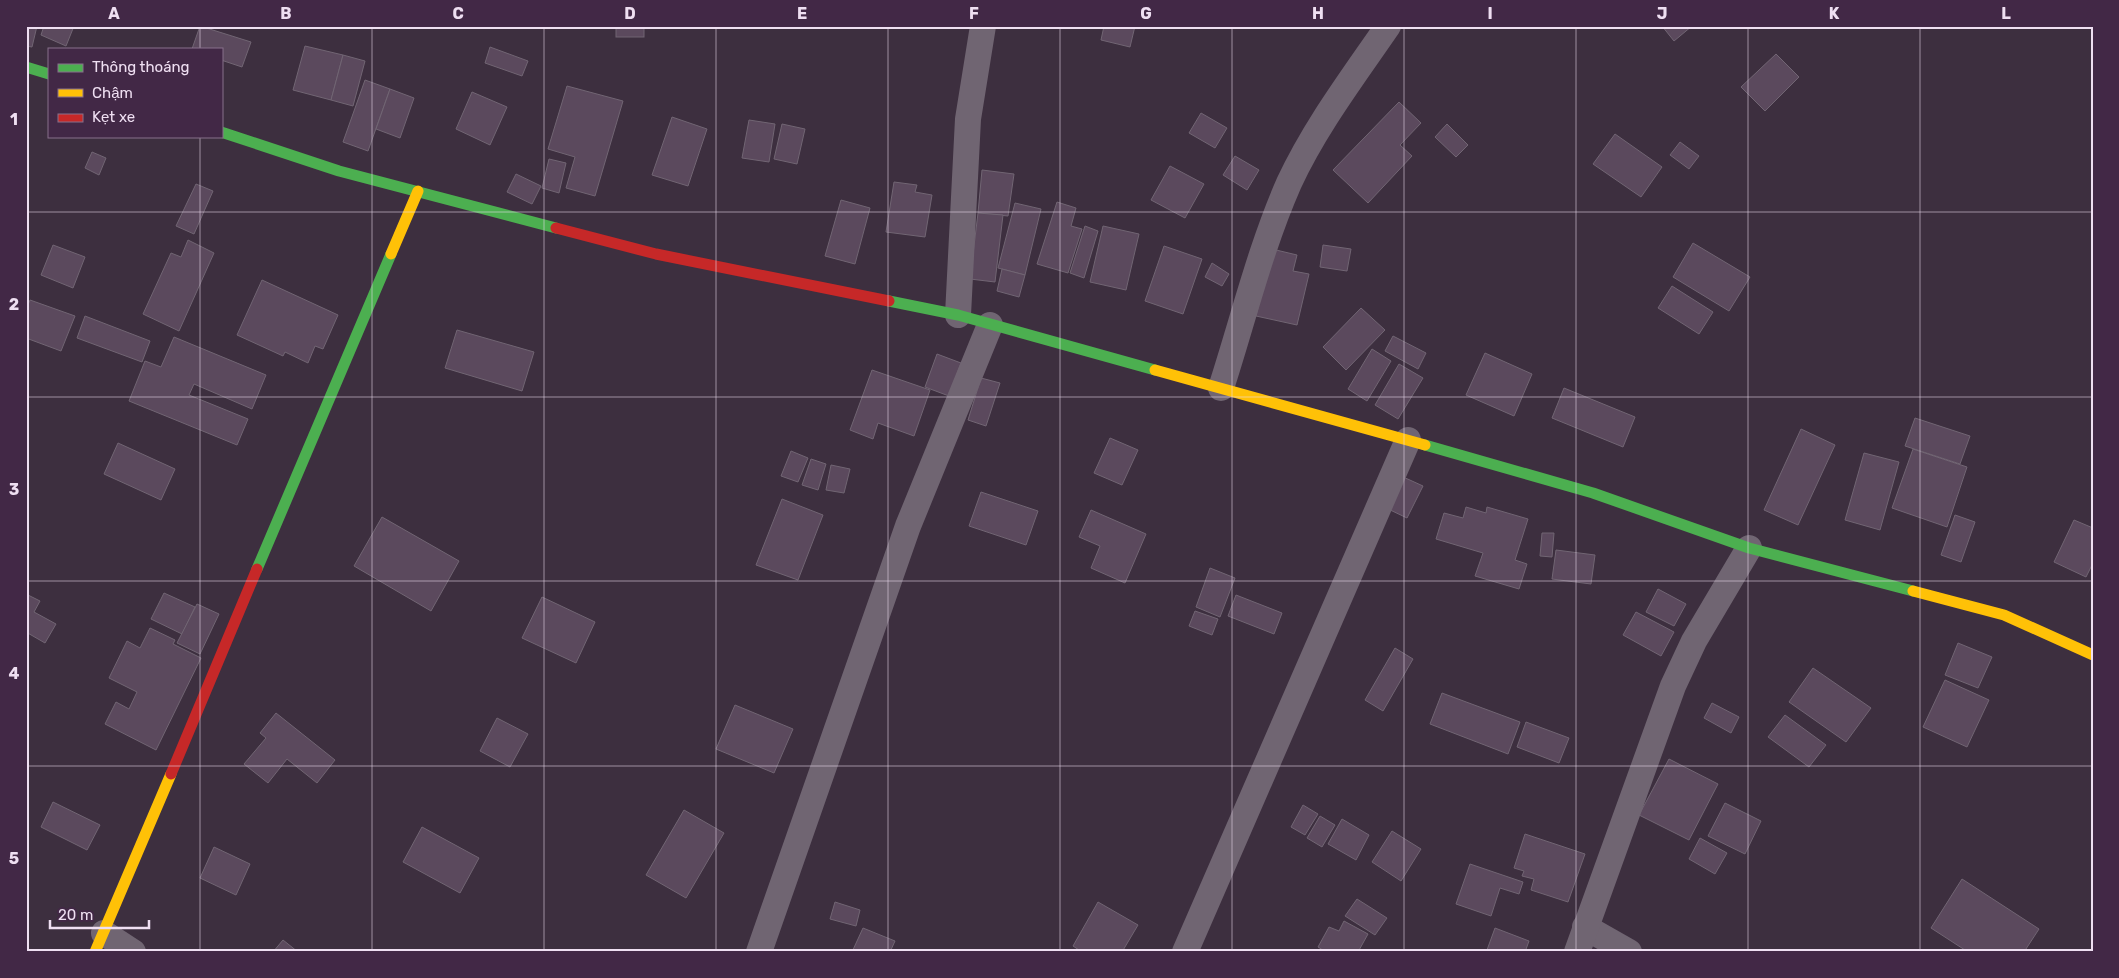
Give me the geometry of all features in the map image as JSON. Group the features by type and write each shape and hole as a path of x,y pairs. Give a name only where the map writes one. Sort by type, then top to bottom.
{"main road":[{"path":"26,66 48,74"},
{"path":"222,132 339,172 656,254 958,316 1222,388 1593,493 1749,548 2004,615 2093,655"},
{"path":"99,942 418,191"}],"street":[{"path":"958,316 968,120 983,26"},
{"path":"1222,388 1275,219 1290,182 1319,128 1388,26"},
{"path":"759,952 908,526 990,325"},
{"path":"1186,952 1408,440"},
{"path":"1576,952 1673,686 1694,641 1749,548"},
{"path":"1585,927 1629,952"},
{"path":"99,942 133,952"}],"building":[{"path":"26,26 37,26 32,47 26,46"},
{"path":"44,26 74,26 66,46 41,35"},
{"path":"200,26 251,42 242,67 222,60 222,48 192,48"},
{"path":"616,26 644,26 644,37 616,37"},
{"path":"1104,26 1135,26 1130,47 1101,40"},
{"path":"1662,26 1692,26 1674,41"},
{"path":"305,46 343,55 331,100 293,90"},
{"path":"490,47 528,61 522,76 485,63"},
{"path":"1776,54 1799,77 1765,111 1741,87"},
{"path":"343,55 365,61 353,106 331,100"},
{"path":"365,80 390,89 368,151 343,142"},
{"path":"567,86 623,101 595,196 566,188 575,157 548,149"},
{"path":"390,89 414,98 400,138 376,129"},
{"path":"472,92 507,107 490,145 456,129"},
{"path":"1399,102 1421,123 1400,145 1412,156 1368,203 1333,170"},
{"path":"1201,113 1227,128 1215,148 1189,133"},
{"path":"672,117 707,129 688,186 652,175"},
{"path":"749,120 775,124 769,162 742,158"},
{"path":"782,124 805,129 797,164 774,159"},
{"path":"1447,124 1468,145 1456,157 1435,137"},
{"path":"1615,134 1662,167 1641,197 1593,164"},
{"path":"1680,142 1699,156 1689,169 1670,155"},
{"path":"92,152 106,158 99,175 85,168"},
{"path":"1235,156 1259,170 1247,190 1223,175"},
{"path":"549,159 566,163 559,193 542,188"},
{"path":"1170,166 1204,184 1185,218 1151,200"},
{"path":"982,170 1014,174 1008,216 978,213"},
{"path":"516,174 541,186 532,204 507,192"},
{"path":"894,182 917,185 915,192 932,195 925,237 886,232"},
{"path":"196,184 213,191 194,234 176,226"},
{"path":"841,200 870,208 855,264 825,256"},
{"path":"1057,202 1076,208 1071,226 1082,229 1068,273 1037,264"},
{"path":"1015,203 1041,209 1025,275 998,268"},
{"path":"978,213 1003,215 995,282 970,279"},
{"path":"1085,226 1098,231 1084,278 1070,273"},
{"path":"1103,226 1139,234 1126,290 1090,282"},
{"path":"188,240 214,253 179,331 143,314 171,253 181,257"},
{"path":"1693,243 1750,277 1729,311 1673,277"},
{"path":"53,245 85,257 73,288 41,275"},
{"path":"1323,245 1351,249 1347,271 1320,267"},
{"path":"1164,246 1202,259 1183,314 1145,301"},
{"path":"1272,249 1297,255 1293,271 1309,274 1297,325 1256,316"},
{"path":"1212,263 1229,274 1222,286 1205,277"},
{"path":"1002,269 1025,275 1019,297 997,291"},
{"path":"262,280 338,315 323,349 315,346 308,363 285,352 283,356 237,335"},
{"path":"1672,286 1713,312 1699,334 1658,308"},
{"path":"30,300 75,316 61,351 26,338 26,310"},
{"path":"1361,308 1385,330 1346,370 1323,347"},
{"path":"85,316 150,341 142,362 77,338"},
{"path":"457,330 534,352 522,391 445,368"},
{"path":"1393,336 1426,353 1418,369 1385,351"},
{"path":"174,337 266,375 252,409 194,384 189,395 248,419 237,445 129,401 145,361 161,367"},
{"path":"1372,349 1391,361 1367,401 1348,389"},
{"path":"1485,353 1532,374 1514,416 1466,395"},
{"path":"937,354 961,363 949,396 925,387"},
{"path":"1399,364 1423,378 1398,419 1375,405"},
{"path":"872,370 930,390 914,436 878,423 873,439 850,430"},
{"path":"981,378 1000,383 986,426 968,420"},
{"path":"1564,388 1635,417 1623,447 1552,418"},
{"path":"1915,418 1970,436 1960,464 1905,446"},
{"path":"1801,429 1835,445 1798,525 1764,510"},
{"path":"1110,438 1138,450 1122,485 1094,473"},
{"path":"118,443 175,469 161,500 104,474"},
{"path":"1913,449 1967,467 1947,527 1892,508"},
{"path":"791,451 808,458 798,482 781,476"},
{"path":"1864,453 1899,462 1880,530 1845,520"},
{"path":"811,459 826,464 818,490 802,485"},
{"path":"831,465 850,469 844,493 826,490"},
{"path":"1401,476 1423,486 1407,518 1386,508"},
{"path":"981,492 1038,511 1026,545 969,526"},
{"path":"782,499 823,515 798,580 756,565"},
{"path":"1466,507 1486,513 1487,507 1528,519 1515,560 1527,564 1519,589 1475,576 1483,553 1436,539 1444,513 1463,518"},
{"path":"1091,510 1146,534 1125,583 1091,568 1100,546 1079,537"},
{"path":"1955,515 1975,522 1961,562 1941,555"},
{"path":"382,517 459,561 431,611 354,566"},
{"path":"2074,520 2093,528 2093,563 2086,577 2054,562"},
{"path":"1542,533 1554,533 1552,557 1540,556"},
{"path":"1556,550 1595,555 1591,584 1552,579"},
{"path":"1210,568 1235,578 1220,617 1196,607"},
{"path":"1658,589 1686,604 1674,626 1646,612"},
{"path":"164,593 195,607 182,634 151,619"},
{"path":"26,594 40,601 34,612 56,624 45,643 26,632"},
{"path":"1236,595 1282,613 1274,634 1228,616"},
{"path":"542,597 595,622 576,663 522,638"},
{"path":"197,604 219,614 200,654 177,643"},
{"path":"1195,611 1218,619 1212,635 1189,626"},
{"path":"1636,612 1674,632 1661,656 1623,635"},
{"path":"150,628 175,640 173,644 201,658 156,750 105,724 116,702 129,709 137,692 109,678 127,641 140,648"},
{"path":"1958,643 1992,657 1978,688 1945,675"},
{"path":"1395,648 1413,659 1383,711 1365,700"},
{"path":"1813,668 1871,708 1846,742 1789,702"},
{"path":"1945,680 1989,700 1967,747 1923,727"},
{"path":"1442,693 1520,722 1508,754 1430,724"},
{"path":"1712,703 1739,717 1731,733 1704,718"},
{"path":"735,705 793,729 774,773 716,749"},
{"path":"276,713 335,760 317,783 287,759 268,783 244,764 266,738 260,733"},
{"path":"1785,715 1826,745 1809,767 1768,737"},
{"path":"497,718 528,734 510,767 480,751"},
{"path":"1526,722 1569,738 1559,763 1517,747"},
{"path":"1669,759 1718,784 1689,840 1639,815"},
{"path":"53,802 100,825 87,850 41,827"},
{"path":"1725,803 1761,821 1745,854 1708,836"},
{"path":"1303,805 1318,814 1305,835 1291,827"},
{"path":"684,810 724,833 686,898 646,875"},
{"path":"1320,816 1335,825 1322,847 1307,838"},
{"path":"1342,819 1369,835 1356,860 1328,844"},
{"path":"422,827 479,858 460,893 403,862"},
{"path":"1392,831 1421,849 1401,881 1372,862"},
{"path":"1525,834 1585,854 1568,902 1531,890 1534,879 1522,876 1524,871 1514,868"},
{"path":"1700,838 1727,853 1715,874 1689,859"},
{"path":"214,847 250,864 236,895 200,878"},
{"path":"1470,864 1523,882 1519,894 1500,888 1491,916 1456,904"},
{"path":"1962,879 2039,929 2024,952 1968,952 1931,928"},
{"path":"1357,899 1387,918 1375,935 1345,916"},
{"path":"835,902 860,910 856,926 830,919"},
{"path":"1098,902 1138,925 1122,952 1082,952 1073,946"},
{"path":"1344,921 1368,934 1358,952 1326,952 1318,947 1329,927 1339,931"},
{"path":"863,928 895,941 890,952 852,952"},
{"path":"1495,928 1529,941 1525,952 1493,952 1487,950"},
{"path":"283,940 298,952 273,952"}],"traffic: fast":[{"path":"26,67 48,74"},
{"path":"222,132 339,171 556,228"},
{"path":"257,569 391,254"},
{"path":"889,301 958,315 1155,370"},
{"path":"1425,445 1593,493 1749,548 1913,591"}],"traffic: slow":[{"path":"391,254 418,191"},
{"path":"1155,370 1425,445"},
{"path":"1913,591 2004,615 2093,655"},
{"path":"95,952 171,774"}],"traffic: jam":[{"path":"556,228 656,254 889,301"},
{"path":"171,774 257,569"}]}
